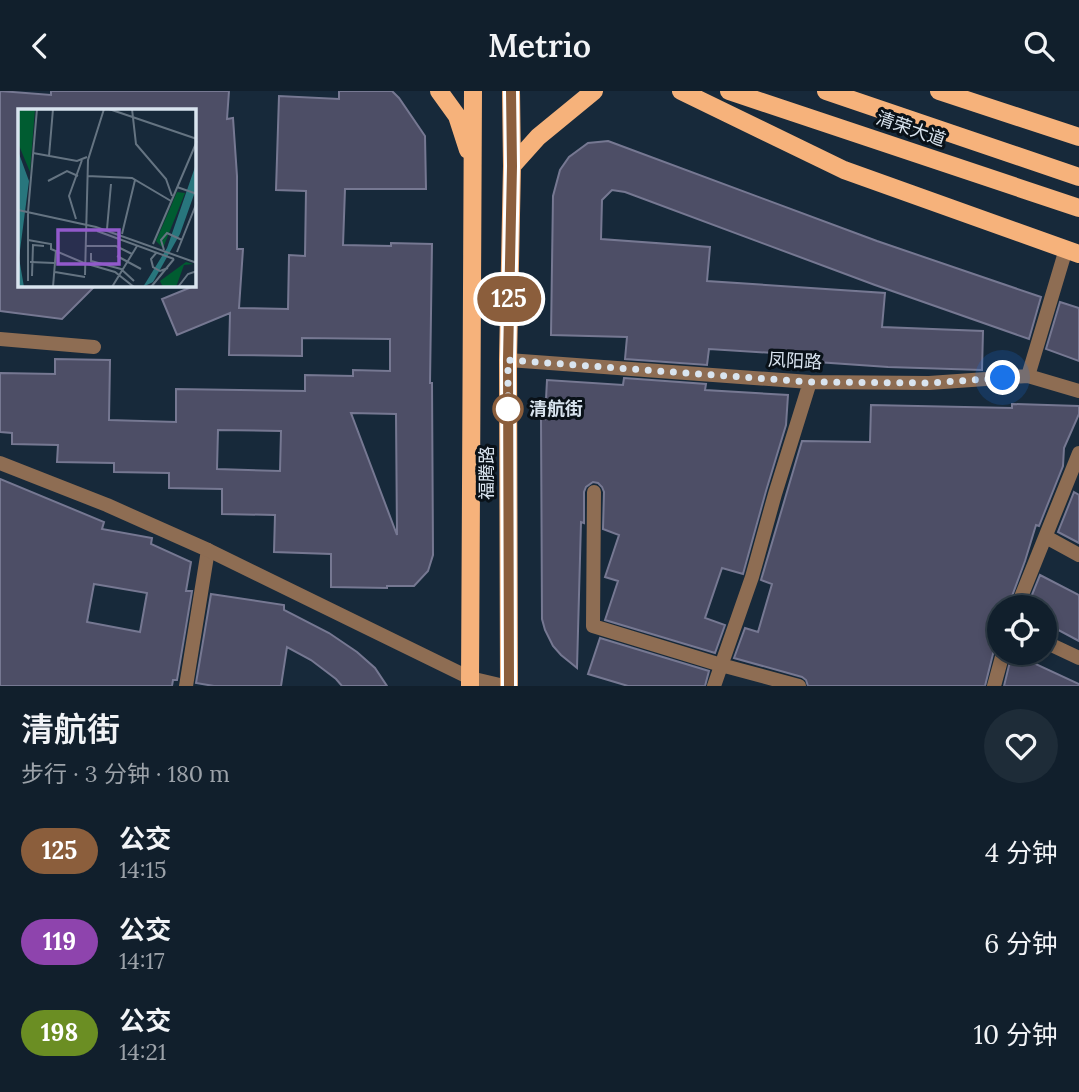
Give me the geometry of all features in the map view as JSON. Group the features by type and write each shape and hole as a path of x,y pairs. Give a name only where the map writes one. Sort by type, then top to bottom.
{"main road":[{"path":"439,91 457,116 473,163"},
{"name":"福腾路","path":"470,682 473,91"},
{"name":"福腾路","path":"507,686 511,91"},
{"path":"512,166 538,137 594,91"},
{"path":"681,91 844,170 1073,251"},
{"name":"清荣大道","path":"729,91 1079,208"},
{"name":"清荣大道","path":"826,91 1079,177"},
{"path":"939,91 1079,137"}],"street":[{"path":"1028,376 1073,251"},
{"path":"0,339 94,347"},
{"name":"凤阳路","path":"508,360 810,382 929,383 1028,376 1079,391"},
{"path":"714,686 752,577 810,382"},
{"path":"1022,595 1078,460"},
{"path":"0,463 208,550 470,682 507,686"},
{"path":"594,492 593,626 799,686"},
{"path":"1046,537 1079,555"},
{"path":"186,686 208,550"},
{"path":"1057,647 1079,657"},
{"path":"994,686 1000,665"}],"building":[{"path":"0,91 51,95 51,91 229,91 227,119 233,118 237,176 237,249 243,249 239,308 288,309 289,255 305,256 306,191 276,190 279,96 339,99 339,91 392,91 425,136 426,189 345,189 343,245 432,244 430,383 433,555 428,571 414,586 331,587 331,554 274,552 275,515 222,514 222,489 169,488 169,473 114,472 114,463 57,462 58,445 12,444 12,433 0,432 0,373 55,374 55,359 110,360 109,420 176,422 176,389 305,391 305,375 353,376 353,370 390,371 390,339 302,338 302,356 229,355 230,313 177,335 162,299 196,287 196,109 18,109 18,287 94,287 62,319 0,311","holes":["351,413 396,414 397,535","218,430 281,431 280,471 217,469"]},
{"path":"608,141 877,241 1041,297 1029,339 625,192 612,190 602,200 601,239 710,247 707,281 885,293 882,327 983,331 982,370 774,359 774,353 709,349 707,365 625,359 627,337 551,335 553,196 560,170 569,157 588,143"},
{"path":"1060,302 1079,308 1079,361 1046,349"},
{"path":"624,378 706,384 705,390 788,395 786,425 743,574 722,568 705,618 725,625 715,653 605,620 618,581 605,577 619,535 603,529 602,487 593,482 586,487 584,523 581,522 577,668 553,646 542,619 541,417 545,419 547,380 623,385"},
{"path":"1012,404 1079,406 1079,414 1064,448 1063,466 1039,526 1036,525 1012,595 987,595 987,665 990,665 985,686 808,686 802,677 734,658 745,628 758,632 772,584 761,580 802,441 870,442 871,405 1012,408"},
{"path":"0,479 104,522 102,529 152,538 151,544 191,562 186,591 192,591 177,680 173,680 172,686 0,686","holes":["94,584 147,593 140,632 87,622"]},
{"path":"1074,492 1079,495 1079,543 1058,532"},
{"path":"1040,575 1079,595 1079,641 1057,629 1057,595 1032,595"},
{"path":"211,594 284,605 284,610 329,633 357,652 375,668 387,686 342,686 311,660 287,647 281,686 214,686 196,683"},
{"path":"600,638 709,671 705,686 628,686 588,674"},
{"path":"1009,665 1038,665 1079,684 1079,686 1004,686"}],"bus line":[{"name":"125","path":"509,686 511,91"}],"place":[{"name":"清航街","path":"508,409"}],"route":[{"path":"508,409 508,415 508,360 810,382 929,383 1003,378"}]}
